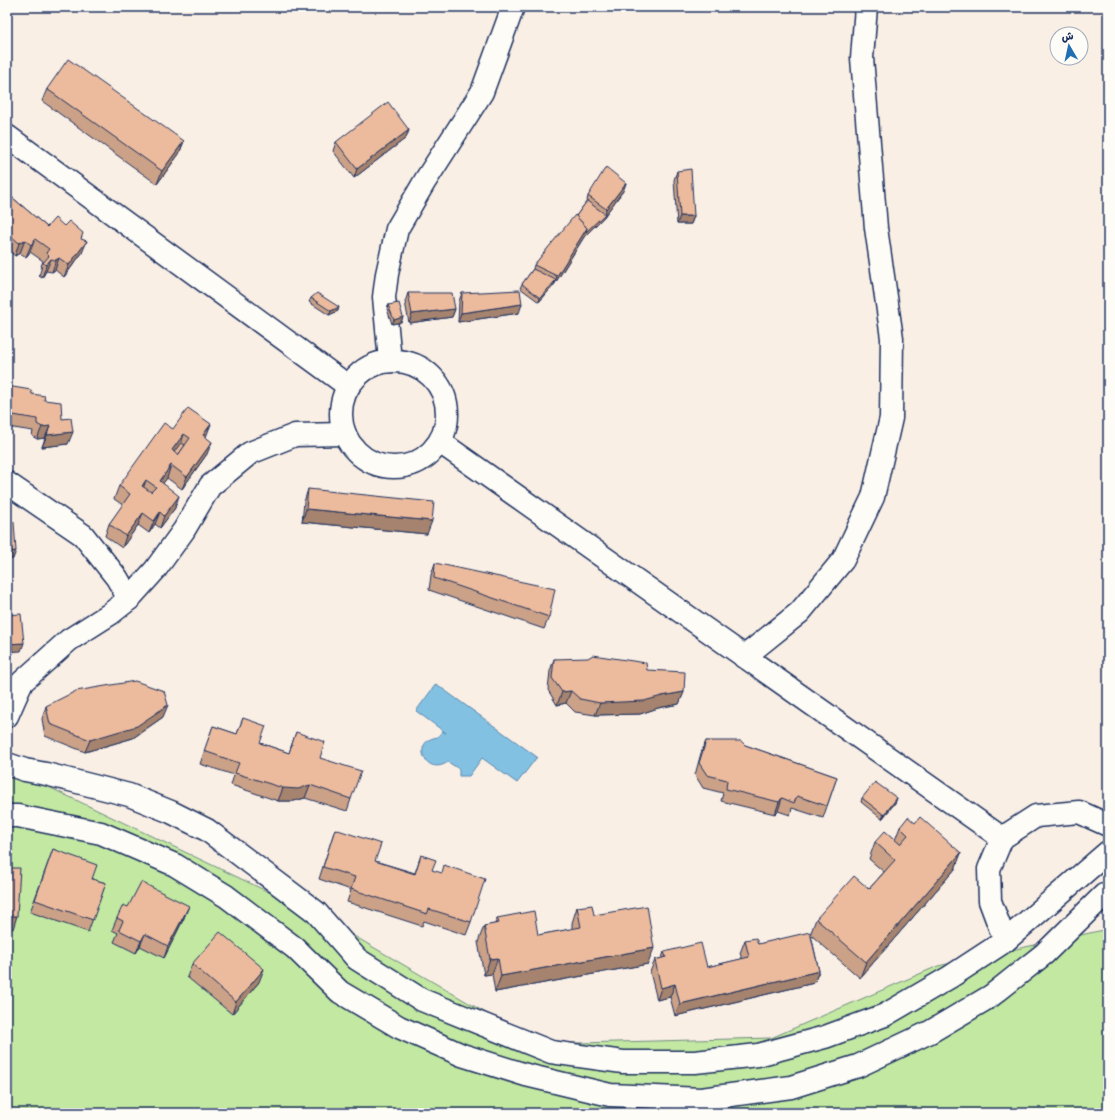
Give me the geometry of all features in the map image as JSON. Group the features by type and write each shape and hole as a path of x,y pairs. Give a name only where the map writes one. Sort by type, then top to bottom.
{"street":[{"path":"390,361 384,297 387,274 397,229 425,181 482,92 513,7"},
{"path":"744,656 800,612 843,560 873,497 891,418 892,338 876,228 862,58 866,7"},
{"path":"7,136 348,386"},
{"path":"390,361 407,362 422,368 435,379 443,393 447,410 446,426 440,442 429,454 415,463 398,467 382,466 366,460 353,448 345,434 341,418 342,401 348,386 359,373 374,364 390,361"},
{"path":"7,716 22,682 69,640 110,614 129,599 155,570 180,536 210,486 250,452 295,435 345,434"},
{"path":"440,442 1002,838"},
{"path":"7,483 83,535 117,578 129,599"},
{"path":"7,764 25,770 46,774 129,796 171,812 207,830 316,912 358,958 422,1000 551,1052 630,1062 695,1062 758,1055 825,1038 885,1015 1005,941 1108,852"},
{"path":"1005,941 990,901 989,869 1002,838 1036,816 1079,812 1108,825"},
{"path":"7,816 18,816 100,833 175,865 226,896 289,944 340,992 399,1027 462,1055 526,1075 610,1095 701,1099 791,1087 858,1066 930,1032 991,996 1044,954 1104,895"}],"green space":[{"path":"7,769 11,769 325,919 539,1044 771,1038 938,966 1108,929 1108,1113 7,1113"}],"water":[{"path":"436,684 537,757 517,783 482,758 469,776 459,776 459,769 448,762 440,766 427,762 424,757 423,750 425,744 429,740 438,737 442,731 446,733 416,711"}],"building":[{"path":"68,59 184,141 162,171 47,89"},
{"path":"388,102 409,130 357,169 336,142"},
{"path":"606,167 626,183 606,209 588,196"},
{"path":"691,169 694,216 680,216 677,171"},
{"path":"7,193 47,227 55,218 64,226 69,221 83,233 81,239 87,241 69,265 59,258 56,260 51,259 46,265 43,263 49,256 46,253 49,249 35,239 31,245 25,240 19,243 7,232"},
{"path":"587,201 605,214 586,232 587,228 576,216"},
{"path":"575,215 587,228 557,276 534,265"},
{"path":"533,269 556,280 540,298 522,284"},
{"path":"520,290 522,304 461,313 462,293"},
{"path":"317,293 339,307 331,311 311,298"},
{"path":"408,293 452,293 455,309 412,314"},
{"path":"399,303 403,317 394,320 388,305"},
{"path":"7,386 31,390 32,394 45,396 44,400 61,402 62,419 71,418 73,432 47,435 50,426 42,427 37,424 37,419 7,414"},
{"path":"188,408 211,424 203,435 212,442 187,477 171,465 160,481 179,496 164,516 160,512 154,521 143,513 126,536 109,524 130,494 119,486 164,423 173,429","holes":["184,434 190,438 178,455 172,450","146,480 156,487 151,492 142,486"]},
{"path":"181,443 185,445 178,455 174,452"},
{"path":"308,489 434,502 432,521 306,509"},
{"path":"7,522 14,522 16,551 7,552"},
{"path":"435,563 555,589 549,617 434,578"},
{"path":"21,614 24,643 7,644 7,615"},
{"path":"593,655 646,663 647,670 685,672 684,692 644,701 600,703 580,699 571,691 562,692 552,678 554,659 588,658"},
{"path":"135,681 164,691 168,705 137,726 90,740 50,724 46,706 76,691"},
{"path":"243,718 266,726 260,743 289,753 296,732 325,742 320,758 361,771 351,799 310,785 298,789 283,788 235,773 239,763 204,751 213,726 237,734"},
{"path":"706,741 741,741 745,745 837,777 827,806 797,796 794,803 782,798 779,802 726,789 727,780 707,775 699,763"},
{"path":"875,782 897,798 884,815 862,798"},
{"path":"908,817 915,823 920,817 961,853 866,962 816,919 854,876 869,889 895,860 875,842 885,831 900,844 908,835 900,827"},
{"path":"335,829 381,844 375,861 415,874 421,855 436,860 432,870 442,873 444,865 485,879 471,922 429,909 427,914 351,889 355,877 323,867"},
{"path":"53,849 97,865 92,879 106,883 93,920 35,900"},
{"path":"7,868 20,868 17,916 7,916"},
{"path":"141,882 189,906 168,946 145,934 141,941 119,930 123,921 117,918 123,905 128,907"},
{"path":"592,905 594,915 647,906 654,948 501,976 498,958 490,959 484,926 499,923 497,918 534,911 538,935 581,927 577,907"},
{"path":"220,932 264,969 236,1002 192,964"},
{"path":"810,932 819,971 680,1004 675,984 661,988 655,960 666,957 664,952 701,943 707,967 749,957 745,940 756,938 758,944"}]}
